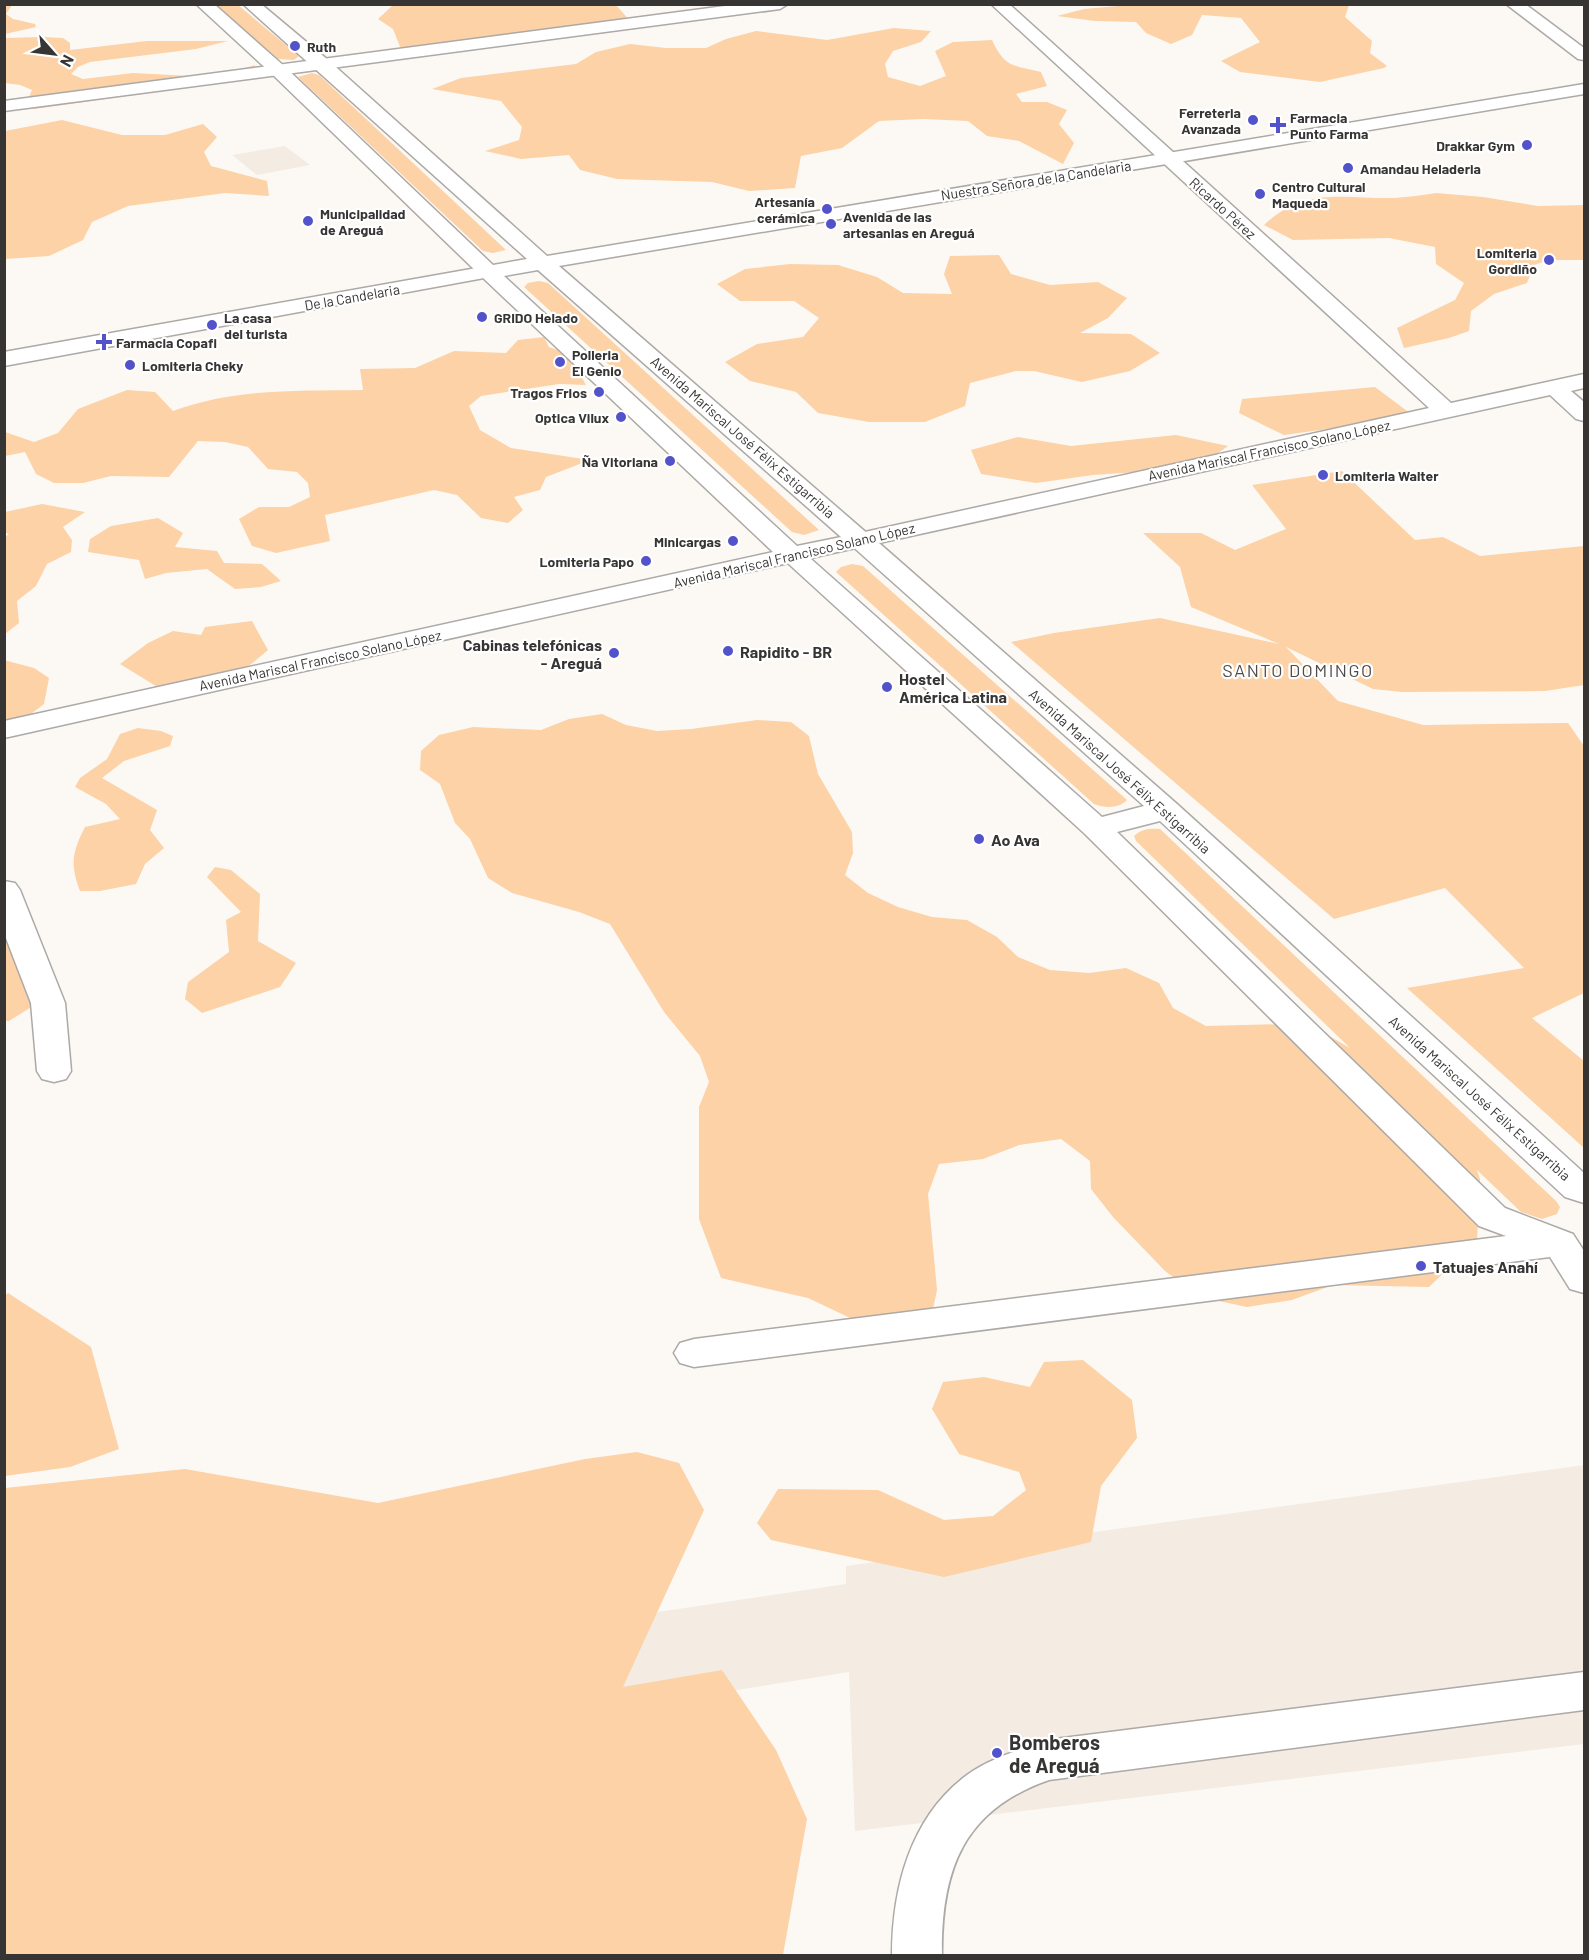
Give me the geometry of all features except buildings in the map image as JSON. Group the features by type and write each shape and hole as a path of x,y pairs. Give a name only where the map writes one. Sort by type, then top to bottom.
{"street":[{"path":"204,4 278,70 488,272 793,556 1096,828 1492,1217 1572,1241"},
{"name":"Avenida Mariscal José Félix Estigarribia","path":"251,4 322,64 543,263 1166,810 1581,1189"},
{"path":"4,106 780,4"},
{"name":"Ricardo Pérez","path":"999,4 1446,411"},
{"path":"1514,4 1584,55"},
{"name":"Nuestra Señora de la Candelaria","path":"488,272 1584,89"},
{"name":"De la Candelaria","path":"4,359 488,272"},
{"name":"Avenida Mariscal Francisco Solano López","path":"4,730 1584,381"},
{"path":"1555,388 1584,414"},
{"path":"1096,828 1166,810"},
{"path":"4,890 48,1003 54,1071"},
{"path":"1572,1241 1584,1280"},
{"path":"694,1353 1572,1241"},
{"path":"917,1956 916,1928 927,1866 941,1833 974,1798 1007,1775 1047,1760 1584,1691"}],"shaded area":[{"path":"5,4 12,5 6,14 13,19 35,24 36,27 5,34"},
{"path":"615,4 632,23 402,52 393,29 378,19 393,5"},
{"path":"215,5 238,5 299,56 294,60 278,59"},
{"path":"1129,5 1349,5 1345,17 1372,41 1370,53 1387,66 1320,82 1240,72 1221,61 1260,42 1241,18 1202,15 1192,35 1171,44 1146,33 1136,22 1095,21 1057,16 1084,9"},
{"path":"894,28 931,31 921,42 893,51 885,64 888,77 920,86 946,76 935,51 953,42 992,40 1006,61 1041,72 1047,86 1016,94 1022,102 1047,102 1067,110 1059,124 1074,143 1063,164 1019,141 987,136 968,121 923,119 879,121 842,148 801,156 795,188 749,191 712,182 617,179 580,170 569,155 521,159 485,151 519,140 522,127 501,101 432,89 461,78 576,64 596,52 630,44 666,48 706,48 726,39 756,31 827,40"},
{"path":"4,38 63,38 70,43 70,50 147,41 228,41 196,49 90,62 78,67 71,74 83,79 133,73 191,76 234,71 255,65 253,71 234,81 34,109 21,103 29,97 32,90 20,85 5,83"},
{"path":"312,73 319,75 506,250 493,253 483,251 298,77"},
{"path":"62,120 122,135 165,135 203,124 217,137 204,152 211,166 267,181 269,196 225,193 128,206 92,222 83,240 49,256 5,259 5,131"},
{"path":"285,146 310,165 257,175 232,155"},
{"path":"1436,193 1483,197 1538,206 1584,205 1584,260 1549,260 1534,265 1527,283 1494,294 1471,311 1469,331 1404,348 1397,328 1455,300 1464,283 1436,264 1435,247 1389,238 1293,240 1264,225 1294,204 1325,197 1395,198"},
{"path":"999,255 1011,274 1050,285 1098,282 1127,298 1108,318 1080,333 1131,334 1160,353 1130,371 1082,382 1034,371 1016,371 970,383 965,406 925,422 869,422 818,413 796,392 750,381 725,362 757,344 803,337 819,318 794,301 740,301 717,284 745,269 790,264 838,265 877,277 903,293 952,294 944,274 950,256"},
{"path":"539,281 548,283 819,530 804,535 792,532 524,287 528,283"},
{"path":"544,337 549,347 569,354 586,385 559,384 481,396 469,406 480,430 511,448 590,460 546,477 540,490 514,497 523,510 508,523 481,518 457,495 434,490 325,515 330,541 276,553 252,546 239,519 259,507 289,507 310,497 308,483 297,472 268,469 248,447 225,442 198,441 169,477 111,476 83,483 54,483 36,474 25,452 5,456 5,432 34,442 58,433 78,409 127,390 155,392 173,411 219,398 267,392 363,390 360,369 415,368 454,351 506,353 518,340"},
{"path":"1375,387 1415,417 1284,435 1239,413 1242,399"},
{"path":"1176,435 1228,446 1204,463 1036,483 981,474 971,450 1018,437 1071,446"},
{"path":"1342,471 1415,540 1443,537 1480,556 1584,546 1584,685 1545,691 1402,692 1373,689 1286,647 1338,701 1423,725 1568,723 1584,746 1584,993 1532,1018 1584,1061 1584,1148 1407,988 1524,968 1445,888 1334,919 1011,642 1054,633 1160,618 1279,644 1191,607 1180,567 1143,533 1201,533 1235,550 1286,529 1252,485"},
{"path":"42,504 85,512 63,527 72,540 71,552 47,564 36,586 17,601 19,623 5,634 4,538 9,534 5,532 5,512"},
{"path":"158,518 183,533 175,547 217,551 224,563 262,564 281,581 261,587 235,589 207,569 166,573 145,579 139,560 88,552 90,539 111,526"},
{"path":"852,564 863,566 1127,800 1111,807 1094,804 836,572 841,567"},
{"path":"252,621 268,650 250,665 191,689 159,688 120,664 148,643 173,631 201,635 205,627"},
{"path":"4,660 34,668 49,678 44,704 23,720 5,727"},
{"path":"602,714 626,725 657,731 757,720 791,722 809,736 818,774 852,832 853,853 845,875 868,893 898,907 932,917 967,920 997,937 1018,957 1050,970 1089,973 1126,968 1159,983 1173,1008 1206,1026 1286,1024 1326,1034 1350,1048 1136,841 1134,836 1146,830 1160,829 1556,1201 1560,1207 1557,1214 1542,1219 1521,1212 1477,1170 1480,1179 1477,1241 1429,1287 1333,1285 1292,1300 1247,1307 1200,1297 1165,1271 1113,1217 1091,1189 1090,1161 1061,1139 1019,1145 983,1159 939,1164 928,1194 937,1290 930,1323 886,1335 808,1298 721,1278 699,1219 699,1107 709,1082 700,1056 664,1012 610,924 579,912 512,893 488,878 470,839 455,823 440,784 420,770 421,751 439,735 473,727 541,730 569,719"},
{"path":"138,728 161,731 173,736 170,746 124,761 102,778 157,810 150,830 164,848 145,864 136,884 100,891 80,891 74,859 77,844 85,827 120,819 106,804 75,787 80,778 107,759 120,734"},
{"path":"215,867 231,870 260,894 258,941 296,963 280,987 202,1013 185,999 188,982 229,952 226,920 241,912 207,877"},
{"path":"4,931 41,1001 9,1021 5,1021"},
{"path":"8,1293 91,1347 119,1449 70,1467 5,1476 4,1296"},
{"path":"1083,1360 1132,1400 1137,1438 1101,1486 1091,1542 944,1577 771,1540 757,1523 778,1489 878,1490 944,1520 993,1516 1026,1490 1019,1472 959,1454 932,1409 943,1382 984,1377 1030,1387 1044,1362"},
{"path":"637,1452 679,1463 704,1510 623,1687 722,1670 776,1750 807,1819 783,1955 5,1955 5,1488 185,1469 378,1503 585,1459"},
{"path":"1584,1465 1584,1744 855,1831 849,1672 687,1698 4,1709 846,1584 846,1566"}],"place":[{"name":"Ruth","path":"295,46"},
{"name":"Ferreteria Avanzada","path":"1253,120"},
{"name":"Farmacia Punto Farma","path":"1278,125"},
{"name":"Drakkar Gym","path":"1527,145"},
{"name":"Amandau Heladeria","path":"1348,168"},
{"name":"Centro Cultural Maqueda","path":"1260,194"},
{"name":"Artesanía cerámica","path":"827,209"},
{"name":"Municipalidad de Areguá","path":"308,221"},
{"name":"Avenida de las artesanias en Areguá","path":"831,224"},
{"name":"Lomiteria Gordiño","path":"1549,260"},
{"name":"GRIDO Helado","path":"482,317"},
{"name":"La casa del turista","path":"212,325"},
{"name":"Farmacia Copafi","path":"104,342"},
{"name":"Polleria El Genio","path":"560,362"},
{"name":"Lomiteria Cheky","path":"130,365"},
{"name":"Tragos Frios","path":"599,392"},
{"name":"Optica Vilux","path":"621,417"},
{"name":"Ña Vitoriana","path":"670,461"},
{"name":"Lomiteria Walter","path":"1323,475"},
{"name":"Minicargas","path":"733,541"},
{"name":"Lomiteria Papo","path":"646,561"},
{"name":"Rapidito - BR","path":"728,651"},
{"name":"Cabinas telefónicas - Areguá","path":"614,653"},
{"name":"Hostel América Latina","path":"887,687"},
{"name":"Ao Ava","path":"979,839"},
{"name":"Tatuajes Anahí","path":"1421,1266"},
{"name":"Bomberos de Areguá","path":"997,1753"}],"district":[{"name":"SANTO DOMINGO","path":"1298,670"}]}
